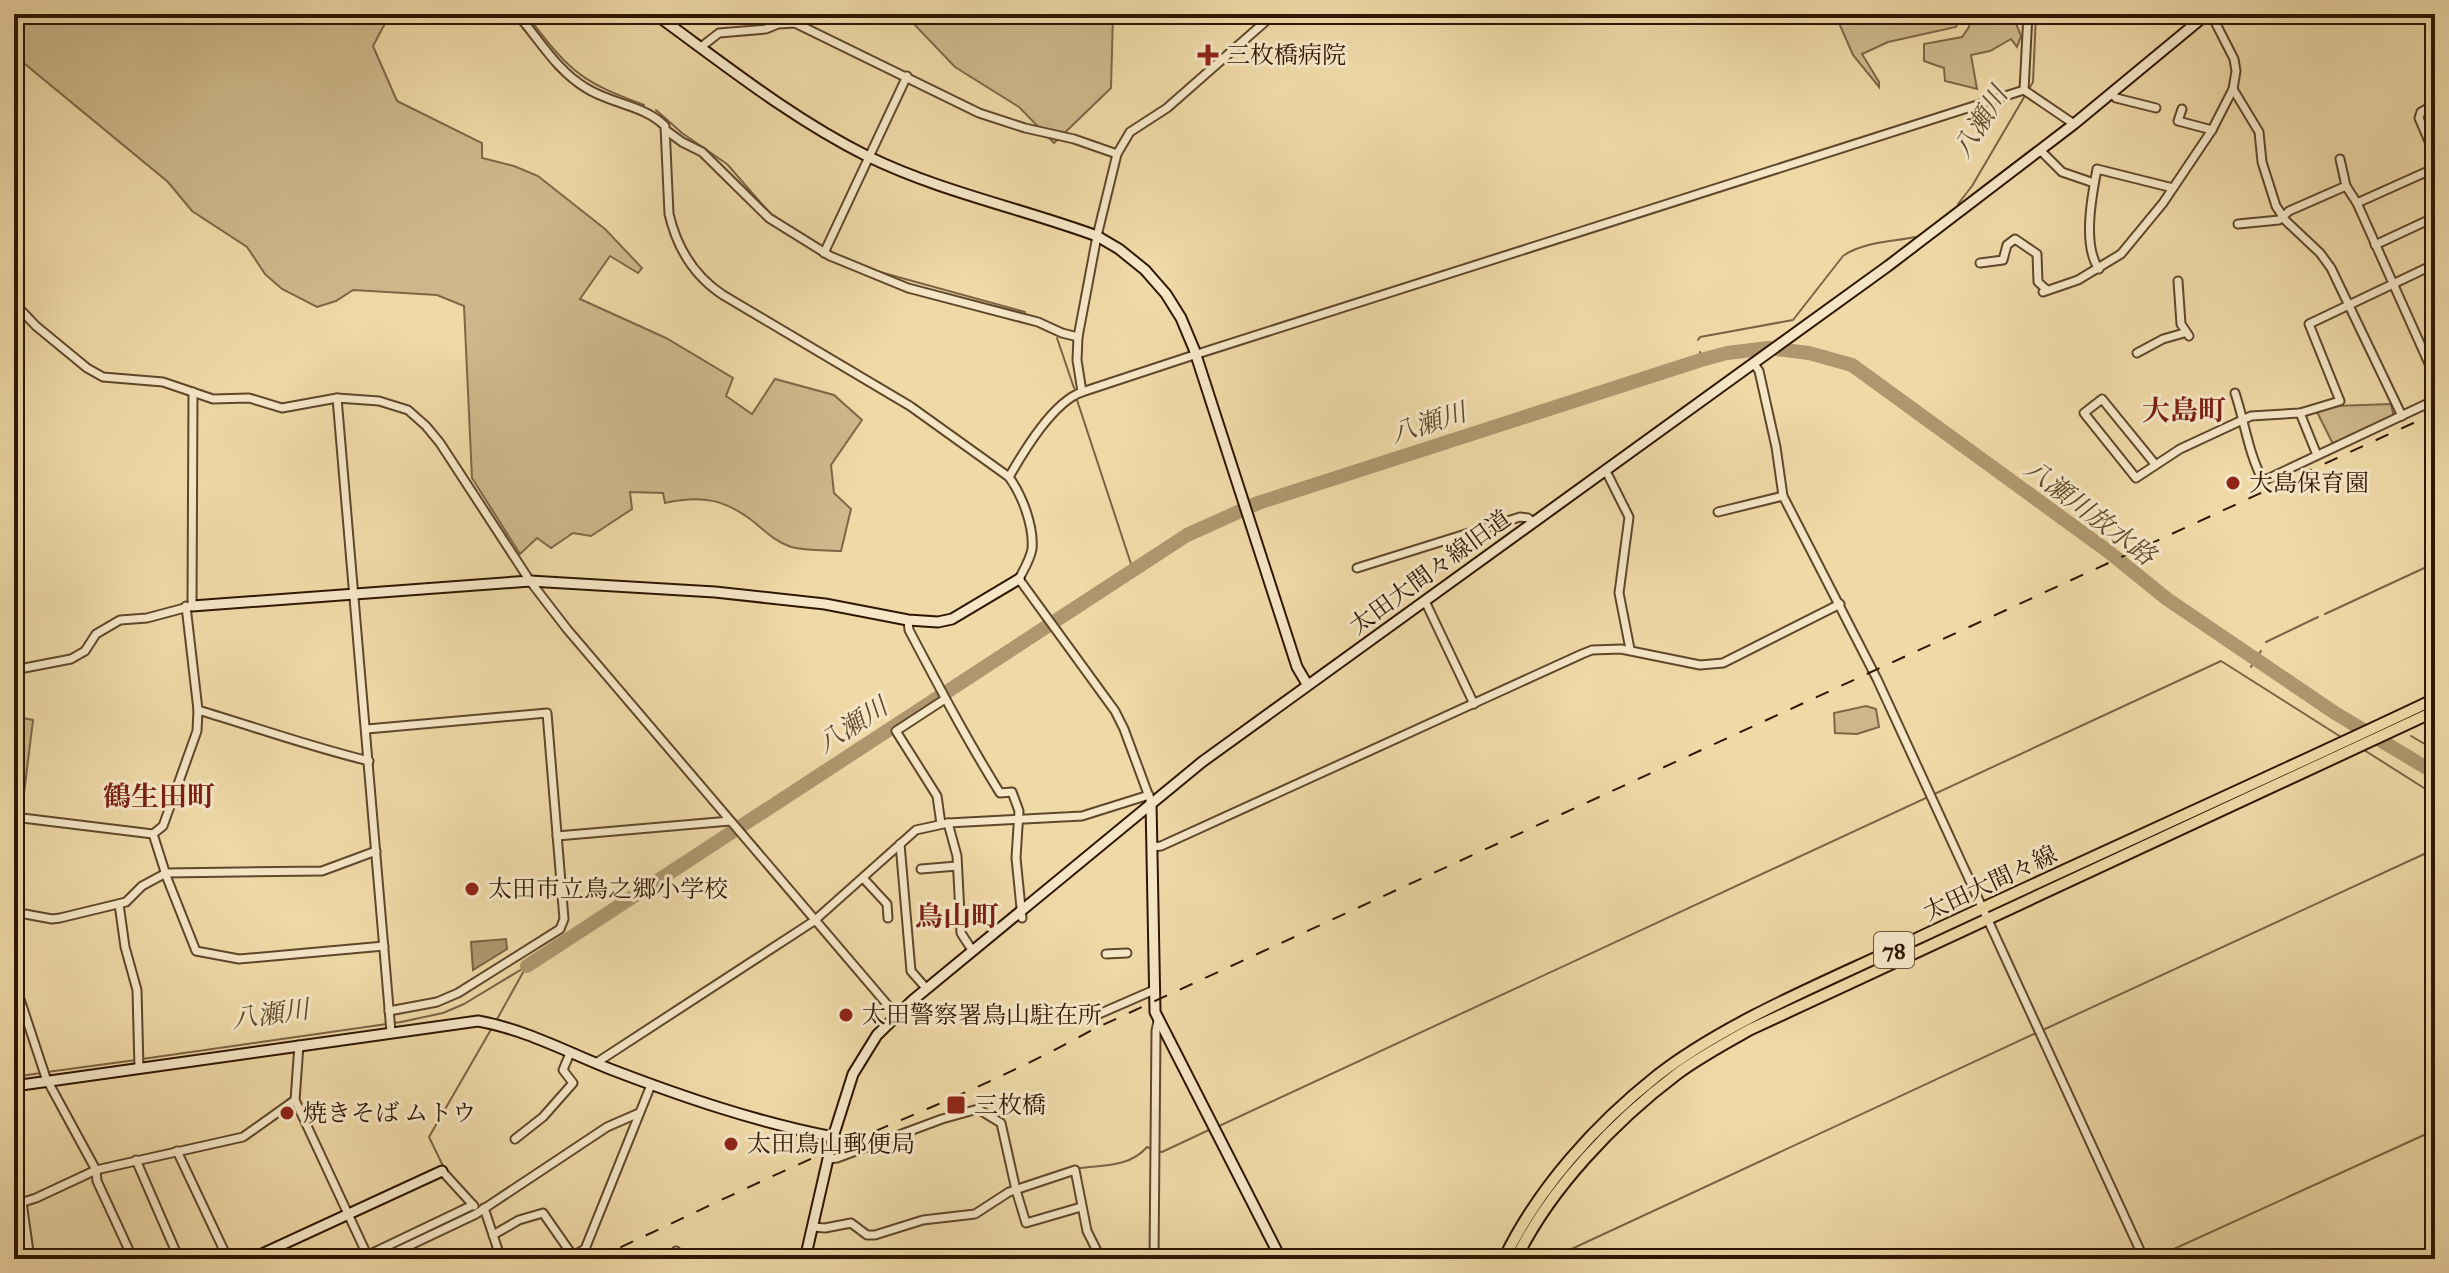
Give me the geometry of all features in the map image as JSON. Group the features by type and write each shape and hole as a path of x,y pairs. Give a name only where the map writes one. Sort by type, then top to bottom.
{"main road":[{"name":"太田大間々線","path":"1504,1259 1542,1196 1577,1153 1624,1104 1660,1074 1711,1040 1982,908 2435,699"},
{"name":"太田大間々線","path":"1516,1259 1549,1203 1593,1150 1680,1072 1751,1029 2435,711"}],"street":[{"path":"517,14 566,74 594,93 648,113 667,131 702,152 769,218 824,253 908,288 1038,322 1078,337"},
{"path":"655,14 809,125 869,157 957,192 1097,236 1131,258 1157,282 1181,318 1196,355 1297,667 1307,684"},
{"path":"1082,392 1077,360 1078,337 1097,236 1117,154 1130,132 1167,108 1274,14"},
{"path":"2024,90 2028,14"},
{"path":"1980,263 2003,260 2007,245 2015,239 2037,254 2038,282 2045,291 2078,280 2121,254 2173,188 2212,130 2233,89 2234,59 2209,14"},
{"name":"太田大間々線旧道","path":"805,1259 833,1137 853,1074 877,1035 926,988 1022,914 1150,798 1790,338 2074,124 2209,14"},
{"path":"701,47 719,33 795,23 979,113 1117,154"},
{"path":"824,253 907,76"},
{"path":"2233,89 2259,132 2262,162 2272,197 2283,216 2325,259 2402,416"},
{"path":"1009,477 1022,453 1067,399 1082,392 2024,90 2074,124"},
{"path":"2111,93 2116,98 2156,108"},
{"path":"2435,104 2421,112 2419,118 2435,155"},
{"path":"2182,109 2178,121 2212,130"},
{"path":"14,670 71,659 85,651 96,634 120,620 147,618 189,606 530,581 715,592 825,604 908,620 938,622 952,619 1019,579 1030,555 1032,542 1027,515 1009,477 910,406 699,278 672,227 669,214 667,131"},
{"path":"2040,150 2062,172 2094,183"},
{"path":"2340,159 2346,186 2357,203 2435,377"},
{"path":"2357,203 2435,168"},
{"path":"2099,269 2093,262 2089,211 2097,169 2173,188"},
{"path":"2238,224 2273,222 2289,211 2346,186"},
{"path":"2375,245 2435,217"},
{"path":"2155,464 2102,399 2084,413 2136,478 2180,449 2244,419 2300,413 2340,401 2309,324 2435,264"},
{"path":"2137,353 2163,339 2186,334 2180,319 2178,281"},
{"path":"14,303 36,326 98,375 109,379 163,382 213,399 249,398 282,408 337,398 393,403 416,416 460,472 530,581 567,629 897,1016"},
{"path":"1758,361 1783,496 1840,604 2144,1259"},
{"path":"14,817 153,834 163,826 197,731 189,606 193,392"},
{"path":"2235,393 2244,419 2250,454 2263,481 2435,400"},
{"path":"337,398 391,1031"},
{"path":"2300,413 2317,455"},
{"path":"1606,471 1629,517 1619,593 1630,649"},
{"path":"1718,512 1783,496"},
{"path":"1357,568 1520,517 1533,522"},
{"path":"1019,579 1115,711 1150,798 1155,1012 1281,1259"},
{"path":"1425,601 1474,704"},
{"path":"1152,847 1174,841 1582,654 1630,649 1700,665 1723,663 1840,604"},
{"path":"908,620 909,630 943,696 1000,793 1012,792 1019,820 1016,858 1022,914"},
{"path":"943,696 896,731 937,796 957,866 961,933 972,950"},
{"path":"198,710 310,747 369,761"},
{"path":"367,729 547,713 564,919 560,929 458,993 389,1016"},
{"path":"596,1063 814,921 916,830 945,824 1082,816 1150,798"},
{"path":"557,836 732,822"},
{"path":"153,834 198,952 239,959 384,946"},
{"path":"900,844 911,971 926,988"},
{"path":"14,912 52,919 126,902 142,886 166,873 322,871 376,851"},
{"path":"921,869 957,866"},
{"path":"863,878 887,904 888,918"},
{"path":"119,904 125,947 137,990 139,1068"},
{"path":"1106,954 1127,953"},
{"path":"14,981 47,1079 96,1170 97,1181 133,1259"},
{"path":"1092,1017 1154,990"},
{"path":"14,1086 478,1021 521,1033 651,1085 774,1125 833,1137"},
{"path":"1154,1259 1158,1021"},
{"path":"299,1045 295,1100 365,1258 473,1205"},
{"path":"515,1139 543,1117 573,1083 563,1070 570,1053"},
{"path":"493,1235 519,1220 543,1213 573,1256 580,1254 585,1249 651,1085"},
{"path":"30,1259 18,1203 96,1170 243,1137 295,1100"},
{"path":"828,1159 978,1109 1001,1123 1025,1221 1029,1224 1081,1207"},
{"path":"381,1259 484,1208 607,1127 639,1113"},
{"path":"177,1151 228,1259"},
{"path":"136,1160 179,1259"},
{"path":"813,1227 851,1223 867,1235 875,1235 923,1220 975,1214 1016,1190 1075,1170 1087,1231 1101,1259"},
{"path":"251,1259 442,1171 473,1205 484,1208"},
{"path":"484,1208 501,1259"}],"shaded area":[{"path":"14,14 390,14 373,46 397,101 482,143 482,158 538,176 605,229 642,268 638,273 610,256 580,299 666,338 733,378 726,396 752,414 775,379 834,395 862,420 831,465 834,493 851,509 841,551 791,547 723,504 701,499 665,503 663,493 630,492 632,509 591,536 573,533 551,548 537,538 520,554 472,478 464,306 437,295 353,290 336,301 317,307 282,289 265,274 247,247 192,211 168,182 14,55"},
{"path":"886,14 1113,14 1111,88 1054,143 1019,107 955,67 913,23"},
{"path":"1835,14 1876,14 1880,21 1916,15 1952,21 1957,14 1962,15 1956,27 1888,42 1862,54 1879,87 1853,55"},
{"path":"1971,14 2016,14 2021,36 2017,47 2011,39 1990,51 1971,55 1977,89 1945,81 1944,68 1924,61 1924,44 1962,37 1969,27"},
{"path":"2391,404 2394,417 2333,444 2317,412 2334,406"},
{"path":"1866,706 1876,709 1879,727 1857,734 1835,733 1834,713"},
{"path":"14,716 33,720 21,818 14,817"},
{"path":"506,939 507,949 473,970 471,942"}],"waterway":[{"name":"八瀬川","path":"1958,204 1972,186 2033,82 2036,14"},
{"path":"532,22 558,54 580,74 606,90 644,105"},
{"path":"656,110 682,133 727,164 775,219"},
{"name":"八瀬川","path":"1698,340 1700,337 1793,320 1843,256 1868,245 1915,237"},
{"path":"876,271 1025,312"},
{"path":"1057,338 1074,388"},
{"name":"八瀬川","path":"527,966 1187,535 1258,503 1701,360 1768,348 1809,353 1852,365 2109,552 2167,599 2335,713 2435,773"},
{"name":"八瀬川","path":"1700,352 1701,360"},
{"path":"1077,400 1133,570"},
{"path":"2325,614 2435,563"},
{"path":"2266,642 2318,617"},
{"name":"八瀬川放水路","path":"2251,667 2261,651"},
{"path":"1217,1127 2221,661 2341,737"},
{"path":"2411,736 2435,750"},
{"path":"2364,750 2435,795"},
{"path":"2045,1029 2435,849"},
{"name":"八瀬川","path":"142,1059 401,1022 443,1013 527,966"},
{"path":"496,1021 526,967"},
{"path":"444,1168 429,1137 493,1026"},
{"path":"1550,1259 2034,1034"},
{"name":"八瀬川","path":"47,1072 136,1060"},
{"name":"八瀬川","path":"14,1077 41,1073"},
{"path":"1158,1151 1162,1152 1211,1129"},
{"path":"2152,1259 2435,1130"},
{"path":"1080,1168 1125,1162 1147,1147 1152,1149"},
{"path":"397,1245 472,1208"}],"railway":[{"path":"595,1259 782,1172 1002,1076 1094,1029 2435,413"}],"place":[{"name":"三枚橋病院","path":"1208,55"},
{"name":"大島保育園","path":"2233,483"},
{"name":"太田市立鳥之郷小学校","path":"472,889"},
{"name":"太田警察署鳥山駐在所","path":"846,1015"},
{"name":"三枚橋","path":"956,1105"},
{"name":"焼きそば ムトウ","path":"287,1113"},
{"name":"太田鳥山郵便局","path":"731,1144"}],"district":[{"name":"大島町","path":"2184,410"},
{"name":"鶴生田町","path":"159,796"},
{"name":"鳥山町","path":"957,916"}]}
